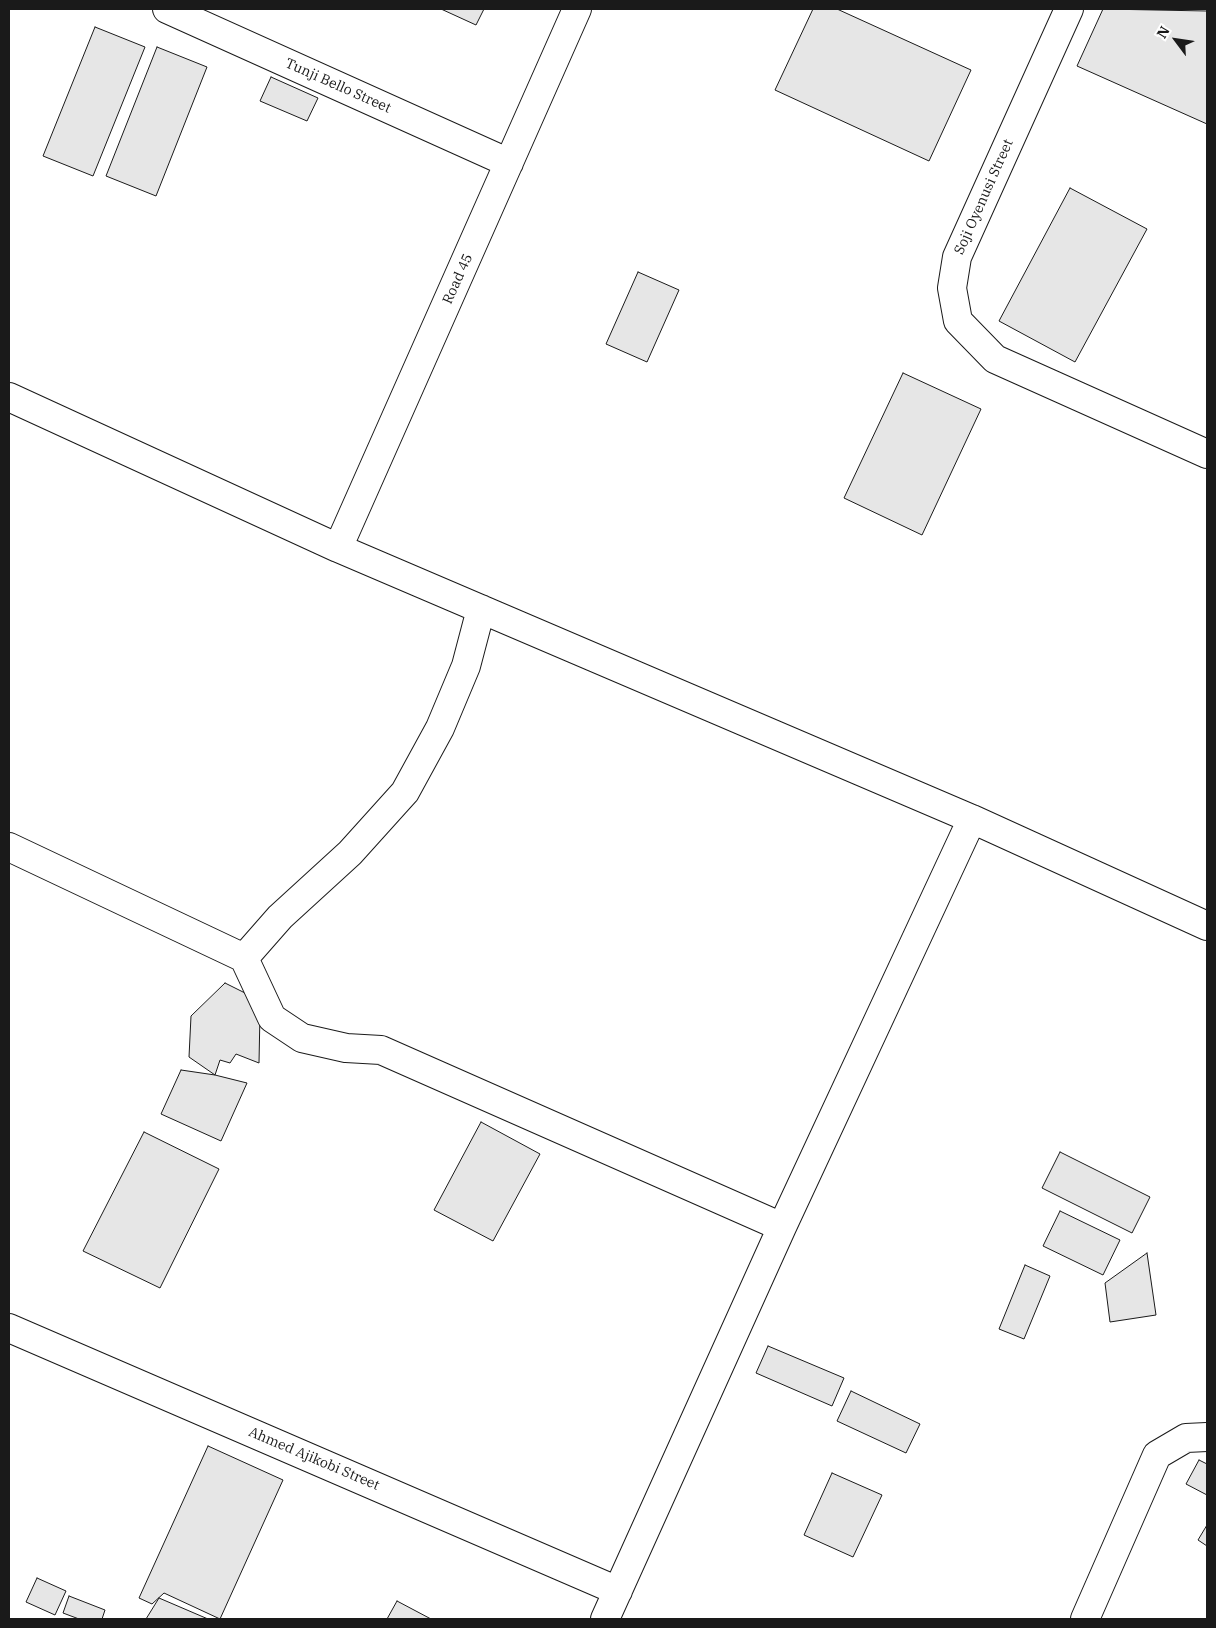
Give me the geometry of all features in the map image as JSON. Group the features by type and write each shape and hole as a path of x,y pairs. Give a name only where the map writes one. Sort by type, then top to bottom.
{"street":[{"name":"Tunji Bello Street","path":"167,9 509,163"},
{"name":"Road 45","path":"338,548 577,9"},
{"name":"Soji Oyenusi Street","path":"1069,9 957,257 952,288 958,321 994,359 1207,454"},
{"path":"9,397 338,548 972,819 1207,926"},
{"path":"244,958 280,917 350,853 405,792 440,728 466,666 481,609"},
{"path":"605,1619 782,1227 972,819"},
{"path":"9,847 244,958 272,1018 302,1038 346,1048 381,1050 782,1227"},
{"name":"Ahmed Ajikobi Street","path":"9,1328 618,1591"},
{"path":"1084,1619 1157,1455 1186,1438 1207,1437"}],"building":[{"path":"441,9 484,9 476,25"},
{"path":"813,9 837,9 971,70 929,161 775,90"},
{"path":"1103,9 1207,11 1207,124 1077,66"},
{"path":"95,27 145,47 93,176 43,156"},
{"path":"157,47 207,67 156,196 106,176"},
{"path":"271,77 318,98 307,121 260,101"},
{"path":"1070,188 1147,229 1075,362 999,321"},
{"path":"638,272 679,290 647,362 606,344"},
{"path":"903,373 981,409 922,535 844,498"},
{"path":"225,983 257,999 260,1012 259,1063 236,1054 230,1063 220,1060 215,1075 189,1057 191,1016"},
{"path":"181,1070 215,1075 247,1083 221,1141 161,1114"},
{"path":"481,1122 540,1154 493,1241 434,1210"},
{"path":"144,1132 219,1169 160,1288 83,1251"},
{"path":"1060,1152 1150,1197 1132,1233 1042,1188"},
{"path":"1060,1211 1120,1240 1103,1275 1043,1246"},
{"path":"1147,1253 1156,1315 1110,1322 1105,1283"},
{"path":"1025,1265 1050,1276 1024,1339 999,1329"},
{"path":"768,1346 844,1378 832,1406 756,1373"},
{"path":"851,1391 920,1424 906,1453 837,1421"},
{"path":"208,1446 283,1480 220,1619 164,1593 152,1604 139,1598"},
{"path":"1199,1460 1207,1464 1207,1495 1186,1484"},
{"path":"832,1473 882,1495 853,1557 804,1535"},
{"path":"1207,1525 1207,1546 1198,1540"},
{"path":"37,1578 66,1591 55,1615 26,1602"},
{"path":"69,1596 105,1610 102,1619 79,1619 63,1613"},
{"path":"159,1598 208,1619 146,1619"},
{"path":"397,1601 431,1619 387,1619"}]}
